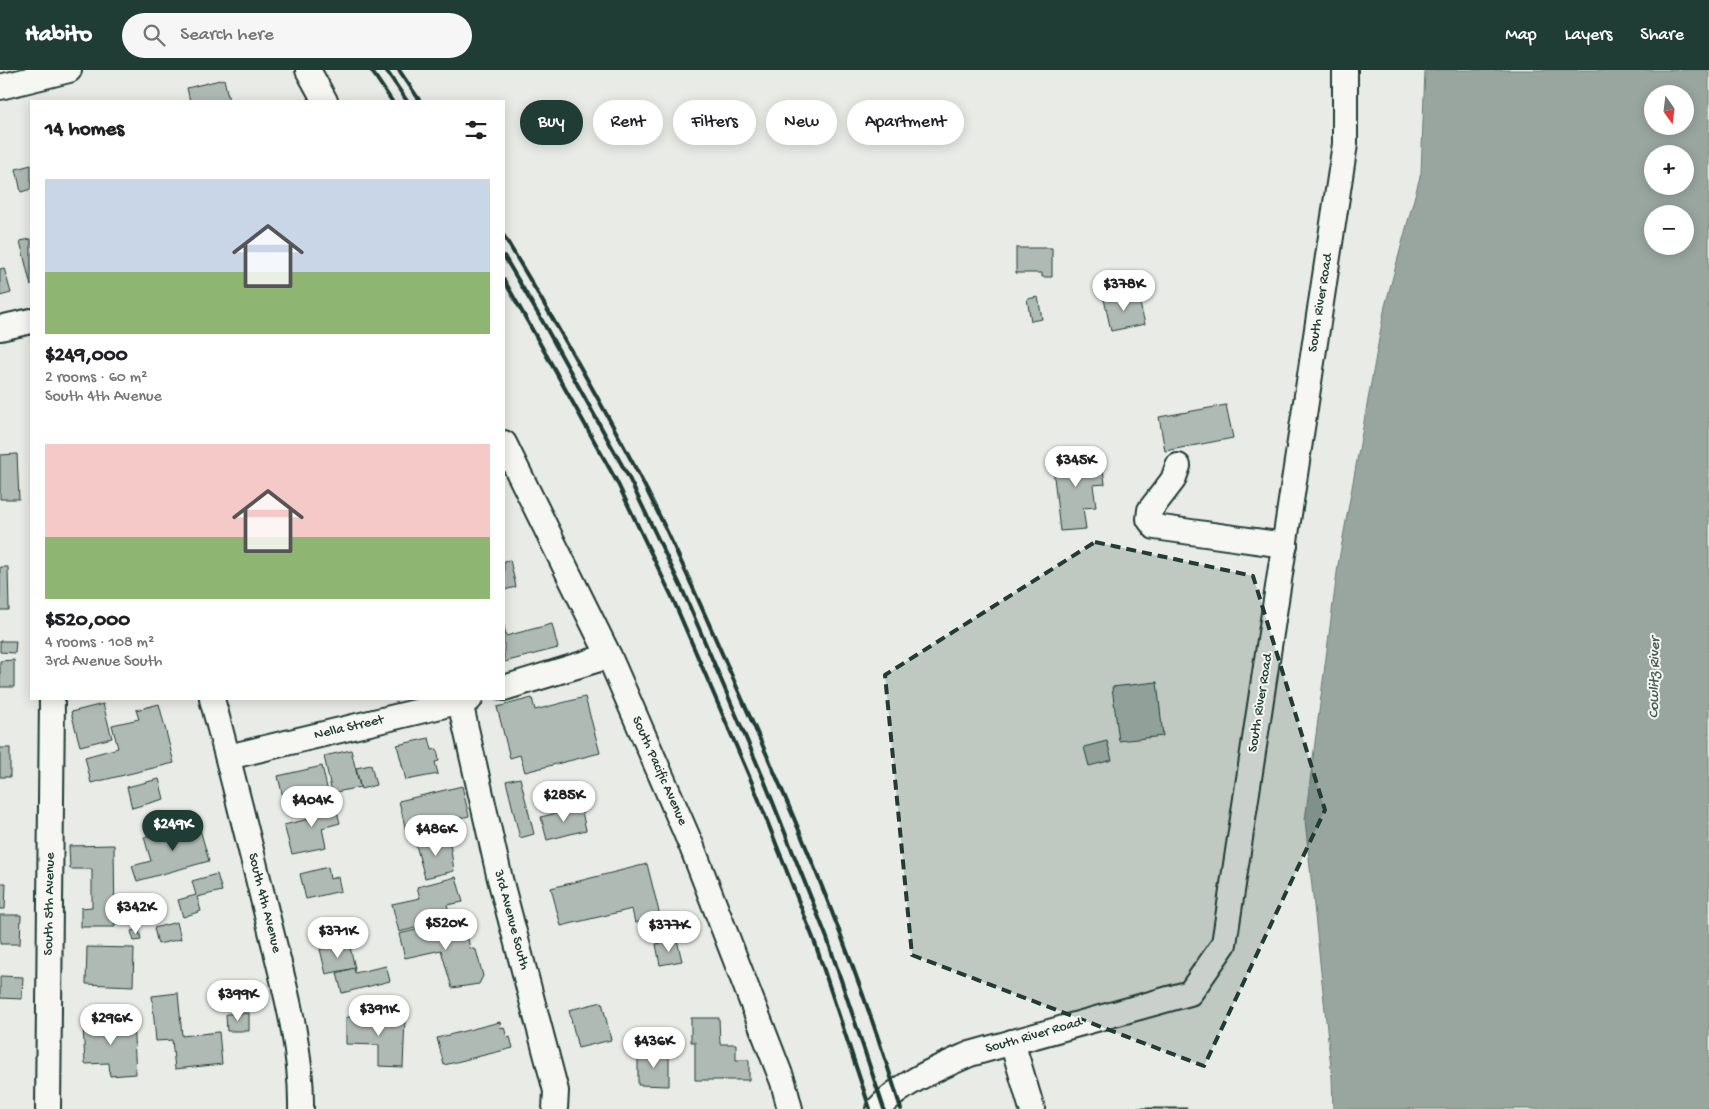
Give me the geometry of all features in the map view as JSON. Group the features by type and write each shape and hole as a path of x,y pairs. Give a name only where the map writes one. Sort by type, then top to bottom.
{"street":[{"path":"0,87 69,70"},
{"path":"308,70 324,100"},
{"name":"South River Road","path":"878,1109 909,1084 936,1068 970,1054 1190,993 1224,944 1345,144 1345,70"},
{"path":"0,328 30,321"},
{"name":"South Pacific Avenue","path":"505,445 609,656 692,847 783,1082 790,1109"},
{"path":"1178,466 1173,480 1150,510 1149,519 1155,527 1285,545"},
{"path":"505,688 609,656"},
{"name":"South 5th Avenue","path":"48,1109 52,700"},
{"name":"South 4th Avenue","path":"212,700 291,1015 301,1091 301,1109"},
{"name":"Nella Street","path":"228,757 465,700"},
{"name":"3rd Avenue South","path":"465,700 500,880 556,1091 556,1109"},
{"path":"1012,1042 1032,1109"}],"highlighted area":[{"path":"1095,542 1253,576 1325,810 1204,1066 912,955 885,675"}],"water":[{"name":"Cowlitz River","path":"1425,70 1709,70 1709,1109 1333,1109 1332,1077 1305,820 1338,565 1385,306 1421,173"}],"building":[{"path":"224,79 229,100 190,100 187,88"},
{"path":"30,165 30,189 21,192 16,169"},
{"path":"30,239 30,282 20,241"},
{"path":"1016,248 1052,248 1052,277 1042,277 1042,273 1016,273"},
{"path":"4,268 11,293 0,296 0,269"},
{"path":"1137,292 1145,324 1111,331 1104,299"},
{"path":"1038,297 1042,319 1031,321 1027,299"},
{"path":"1226,405 1233,438 1165,451 1159,417"},
{"path":"1101,453 1105,484 1093,485 1096,507 1083,508 1086,529 1060,531 1052,458"},
{"path":"17,454 19,499 0,499 0,455"},
{"path":"510,560 516,587 505,590 505,561"},
{"path":"0,567 8,567 9,610 0,610"},
{"path":"552,624 558,648 505,662 505,630 506,636"},
{"path":"0,641 16,641 15,653 0,652"},
{"path":"14,660 14,687 0,687 0,661"},
{"path":"1157,682 1163,736 1119,741 1112,687"},
{"path":"585,697 600,753 525,772 520,755 510,758 497,707 532,698 535,710"},
{"path":"103,704 112,738 80,746 71,712"},
{"path":"159,704 174,763 91,783 85,757 118,748 112,725 139,719 136,710"},
{"path":"429,738 432,750 437,749 439,761 435,762 438,774 406,780 397,745"},
{"path":"1107,741 1112,760 1089,766 1084,747"},
{"path":"0,748 10,748 10,777 0,777"},
{"path":"351,750 360,787 332,793 324,756"},
{"path":"371,765 376,785 361,789 356,768"},
{"path":"322,766 328,792 284,802 278,776"},
{"path":"520,778 534,834 520,838 506,781"},
{"path":"159,779 164,799 132,808 127,787"},
{"path":"462,786 469,816 406,831 399,801"},
{"path":"334,800 340,823 322,828 326,847 292,854 284,825 313,818 310,806"},
{"path":"581,807 586,830 547,840 541,817"},
{"path":"198,822 209,861 137,881 132,866 151,861 144,837"},
{"path":"449,836 454,871 425,878 416,845"},
{"path":"114,845 115,927 81,927 81,908 92,907 92,869 70,869 69,846"},
{"path":"647,864 660,916 635,923 632,909 561,926 551,888"},
{"path":"328,867 330,879 338,877 341,891 306,899 300,874"},
{"path":"217,874 222,891 197,897 201,911 183,917 178,900 196,895 192,881"},
{"path":"456,877 463,902 447,905 452,919 399,932 392,904 420,898 417,887"},
{"path":"0,883 6,883 5,909 0,909"},
{"path":"0,915 21,915 20,944 0,944"},
{"path":"454,921 466,931 470,948 476,950 483,976 479,984 452,988 441,950 405,958 399,934"},
{"path":"177,922 181,939 158,944 154,928"},
{"path":"139,929 141,940 134,941 131,931"},
{"path":"677,940 682,961 660,965 656,944"},
{"path":"349,943 355,968 326,974 320,949"},
{"path":"87,947 134,948 133,986 86,984"},
{"path":"386,966 390,981 342,993 337,973 354,968 355,973"},
{"path":"0,976 23,977 22,999 0,998"},
{"path":"178,993 182,1036 219,1032 222,1064 175,1069 172,1040 156,1041 152,996"},
{"path":"602,1002 611,1040 578,1048 569,1010"},
{"path":"249,1013 249,1031 227,1031 226,1014"},
{"path":"346,1017 405,1019 403,1067 379,1066 379,1045 346,1044"},
{"path":"691,1018 719,1018 720,1044 736,1044 736,1060 749,1060 749,1080 695,1080 695,1042 691,1042"},
{"path":"133,1021 136,1074 110,1076 109,1063 85,1064 83,1024"},
{"path":"500,1022 501,1028 504,1027 507,1038 510,1037 513,1048 444,1065 437,1038"},
{"path":"638,1052 669,1052 669,1086 638,1085"},
{"path":"1187,1108 1187,1109 1128,1109"}],"railway":[{"path":"371,70 391,100"},
{"path":"386,70 406,100"},
{"path":"399,70 419,100"},
{"path":"505,238 572,352 621,441 666,529 810,856 849,956 901,1109"},
{"path":"505,258 628,476 683,591 764,780 827,938 884,1109"},
{"path":"505,282 617,482 672,597 753,785 815,943 870,1109"}]}
